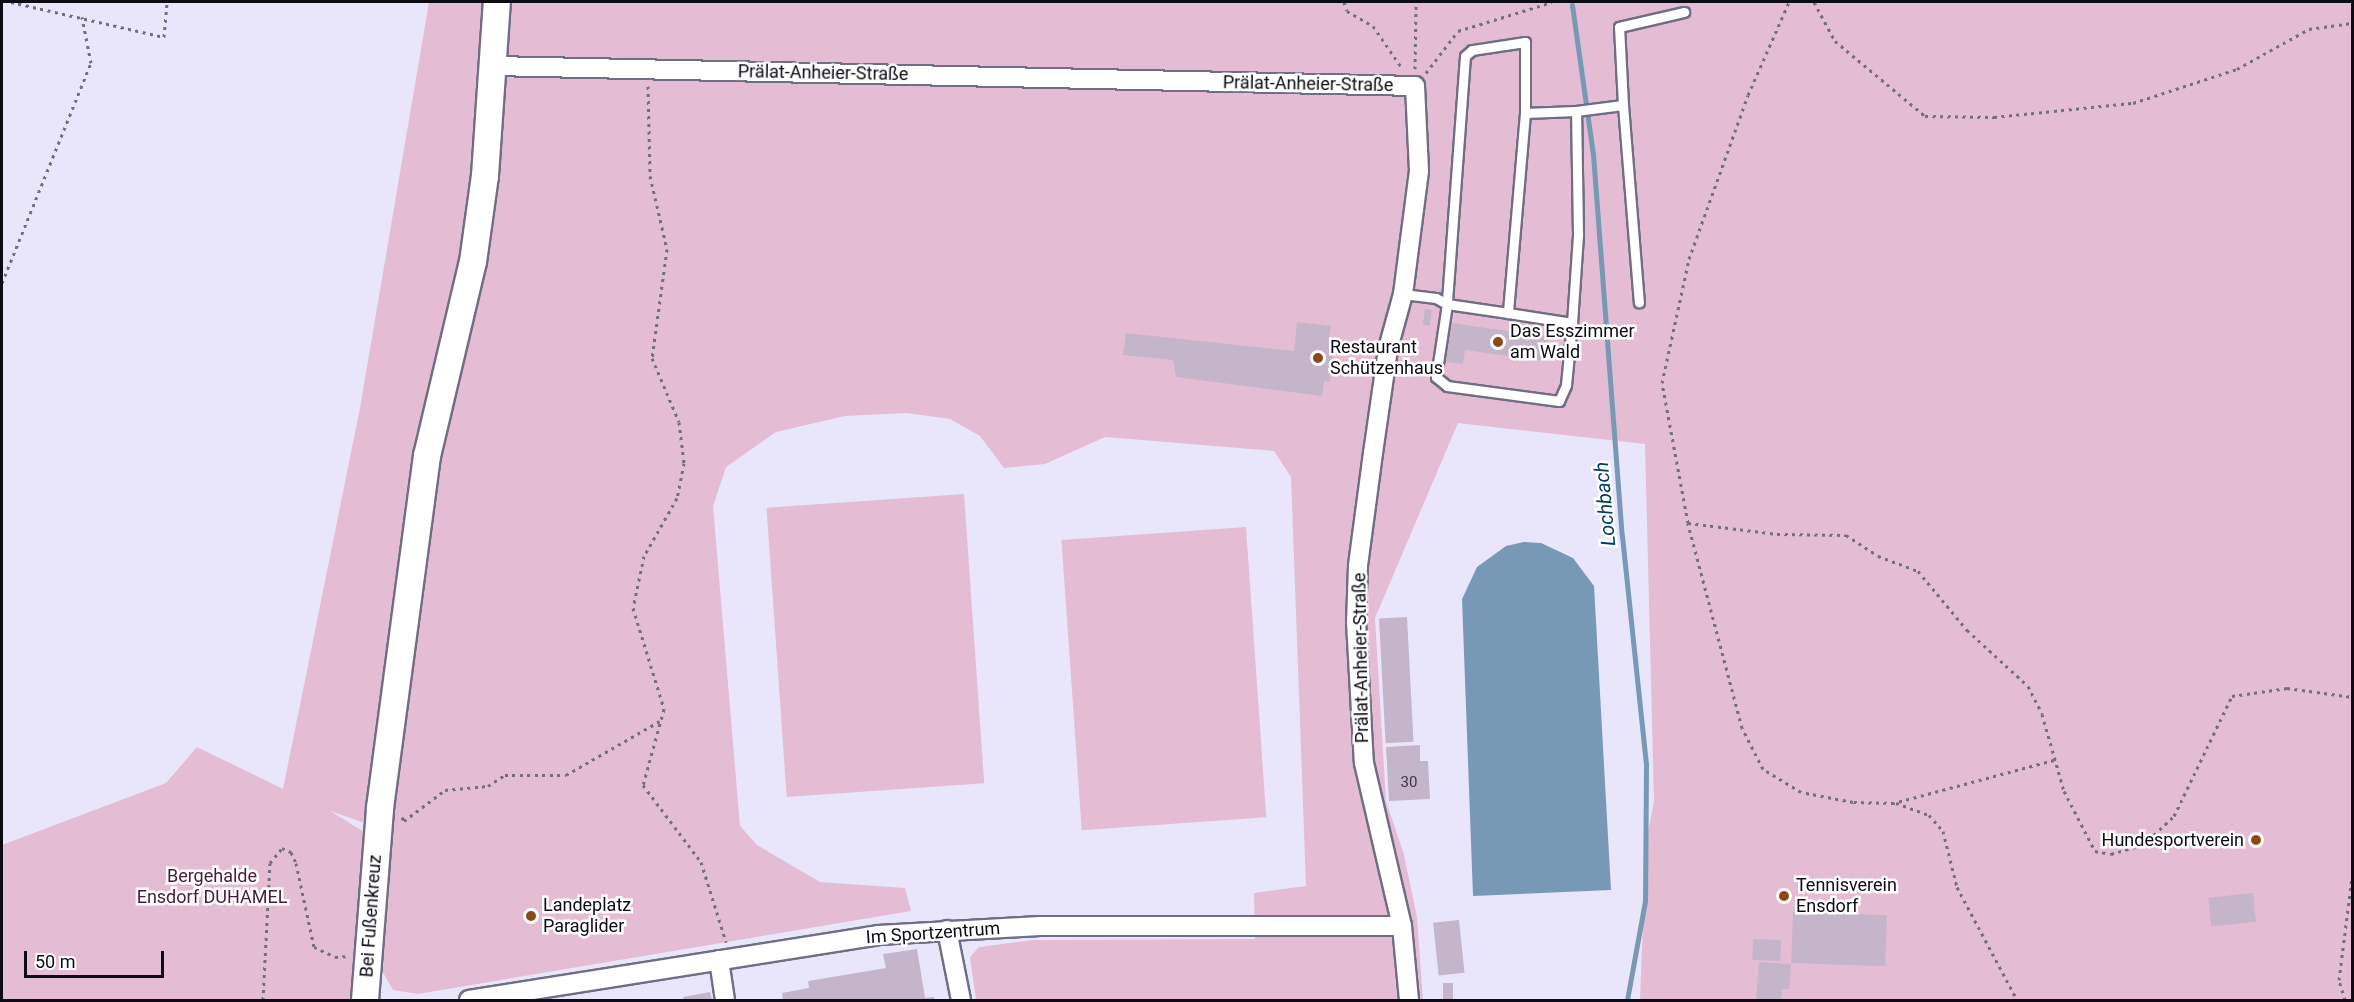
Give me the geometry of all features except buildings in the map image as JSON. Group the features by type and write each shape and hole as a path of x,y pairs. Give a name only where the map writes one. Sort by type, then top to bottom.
{"street":[{"name":"Bei Fußenkreuz","path":"365,1000 379,820 427,456 473,261 493,66 497,2"},
{"name":"Prälat-Anheier-Straße","path":"493,66 1415,86 1419,171 1403,294 1379,411 1358,566 1356,622 1364,763 1402,926 1409,1000"},
{"name":"Im Sportzentrum","path":"469,1000 878,935 947,930 1402,926"},
{"path":"947,930 961,1000"},
{"path":"725,959 725,1000"}],"lane":[{"path":"1639,302 1619,27 1684,12"},
{"path":"1508,314 1525,113 1525,42 1472,50 1465,56 1447,304 1436,376 1440,384 1559,401 1566,385 1578,234 1576,111"},
{"path":"1525,113 1592,110 1623,105"},
{"path":"1403,294 1436,298 1447,304 1572,322"}],"path":[{"path":"10,2 164,37 167,2"},
{"path":"1344,2 1347,11 1373,26 1415,86"},
{"path":"1415,86 1416,2"},
{"path":"1415,86 1458,31 1552,2"},
{"path":"1789,2 1748,95 1689,260 1662,383 1688,523 1742,728 1763,769 1801,792 1853,802 1894,803 2054,760"},
{"path":"1814,2 1835,41 1924,117 1994,117 2133,103 2237,69 2308,29 2352,23"},
{"path":"2,283 91,63 82,18"},
{"path":"650,69 646,108 650,176 667,249 652,358 679,422 684,463 677,498 644,556 633,608 664,709 643,785 701,862 725,959"},
{"path":"1688,523 1777,534 1846,536 1878,556 1918,571 1967,630 2028,686 2042,714 2054,760 2087,839 2095,851 2111,854 2143,845 2174,816 2232,696 2287,688 2352,697"},
{"path":"379,820 396,806 405,821 445,790 488,786 505,775 566,775 660,721"},
{"path":"1894,803 1929,815 1943,831 1957,886 2017,1000"},
{"path":"263,1000 270,863 282,848 291,852 296,863 314,947 335,957 368,956"},
{"path":"2345,1000 2338,980 2352,877"}],"green space":[{"name":"Bergehalde Ensdorf DUHAMEL","path":"429,2 2352,2 2352,1000 1640,1000 1646,843 1654,801 1645,444 1458,423 1375,618 1386,801 1404,855 1417,917 1423,1000 976,1000 970,957 979,947 1033,940 1255,939 1254,893 1306,886 1291,477 1274,451 1105,437 1045,464 1004,468 980,436 950,419 907,413 845,416 776,432 726,467 713,506 740,826 757,845 820,882 905,888 911,911 418,994 393,990 381,969 391,825 365,823 330,811 369,835 356,1000 2,1000 2,845 166,783 197,747 283,789 360,408"},
{"path":"964,494 984,783 787,797 766,508"},
{"path":"1246,527 1266,817 1082,830 1061,540"}],"water":[{"path":"1524,542 1541,543 1573,558 1594,586 1611,890 1473,896 1462,599 1477,567 1506,546"}],"waterway":[{"name":"Lochbach","path":"1572,5 1593,154 1622,536 1646,764 1645,901 1627,1000"}],"place":[{"name":"Das Esszimmer am Wald","path":"1498,342"},
{"name":"Restaurant Schützenhaus","path":"1318,358"},
{"name":"Hundesportverein","path":"2256,840"},
{"name":"Tennisverein Ensdorf","path":"1784,896"},
{"name":"Landeplatz Paraglider","path":"531,916"}]}
